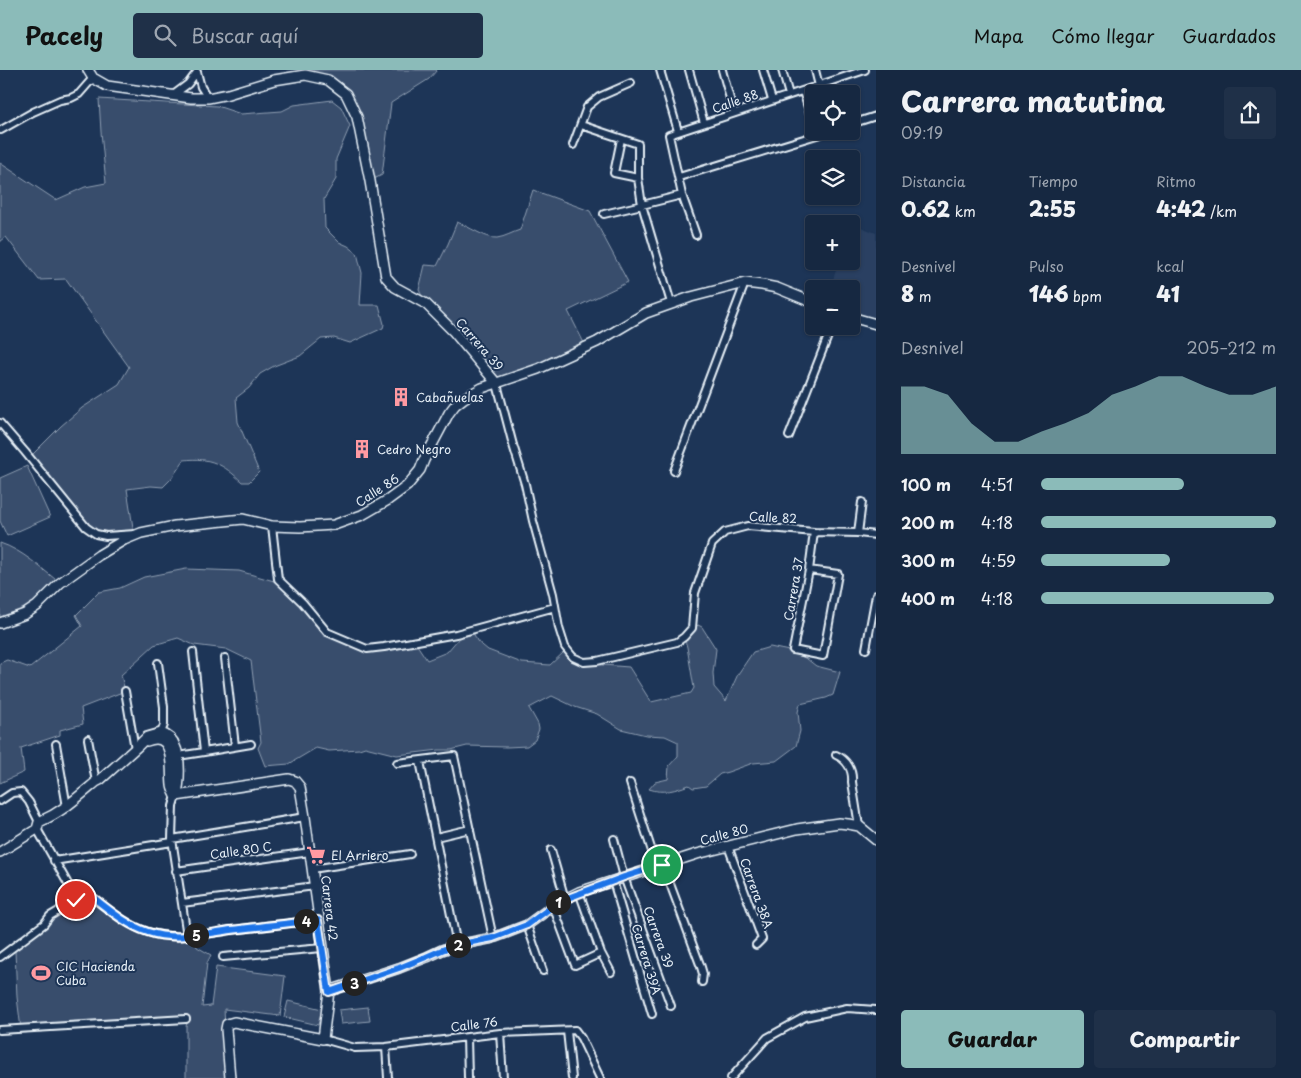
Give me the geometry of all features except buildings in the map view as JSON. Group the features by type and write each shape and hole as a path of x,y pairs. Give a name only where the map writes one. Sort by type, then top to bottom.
{"main road":[{"name":"Carrera 39","path":"91,74 107,86 172,96 208,98 274,80 305,75 328,80 346,94 357,117 386,277 395,287 426,304 453,331 497,384"},
{"name":"Calle 86","path":"0,623 25,614 37,606 60,583 104,551 141,533 175,526 243,519 272,526 334,525 362,515 408,486 420,470 455,405 482,388 538,369 597,342 646,312 705,293 745,284 777,288 805,299"},
{"path":"860,320 876,324"},
{"path":"0,852 67,807 147,737 161,733 171,738 175,745 178,756 179,787 176,796"},
{"path":"137,747 154,739 166,744 169,748 172,788 176,796"},
{"name":"Carrera 42","path":"176,796 289,780 295,781 300,786 329,992 322,1039"},
{"name":"Calle 80","path":"329,992 399,968 456,945 493,938 527,925 553,906 579,892 697,854 797,829 839,823 859,826"},
{"path":"859,826 876,840"},
{"name":"Calle 76","path":"230,1078 227,1024 234,1022 322,1039"}],"street":[{"path":"660,70 678,132"},
{"path":"689,70 704,123"},
{"path":"722,70 734,113"},
{"path":"763,70 772,100"},
{"path":"782,70 789,95"},
{"path":"816,70 819,85"},
{"name":"Calle 88","path":"822,85 865,70"},
{"path":"172,96 188,84 197,71"},
{"path":"197,71 201,87 208,98"},
{"path":"1,130 33,112 79,94 91,74"},
{"path":"573,145 588,107 592,102 631,83"},
{"path":"803,91 805,98"},
{"name":"Calle 88","path":"679,177 668,135 803,91"},
{"path":"860,121 876,116"},
{"path":"581,125 621,140 638,144 638,178 642,205 672,303"},
{"path":"696,235 682,194 679,177 805,137"},
{"path":"621,140 614,173 638,178"},
{"path":"604,214 682,194"},
{"path":"674,471 745,284"},
{"path":"789,436 828,335"},
{"name":"Carrera 39","path":"497,384 525,484 565,647 573,657 584,662 596,661 677,642 684,637"},
{"path":"0,423 26,452 86,527 96,534 106,536 141,533"},
{"path":"858,533 862,502"},
{"path":"272,526 278,579 303,603 327,632 367,649 384,648 456,634 555,607"},
{"name":"Calle 82","path":"684,637 692,628 695,593 712,544 725,532 748,526 876,535"},
{"name":"Carrera 37","path":"809,570 838,574 823,656 794,650 814,532"},
{"path":"866,649 876,595"},
{"path":"193,652 204,752"},
{"path":"225,658 235,746"},
{"path":"158,663 164,707 164,725 161,733"},
{"path":"124,691 137,747"},
{"path":"88,739 96,782"},
{"path":"56,744 67,807"},
{"path":"178,756 251,744"},
{"path":"836,755 851,768 859,826"},
{"path":"397,763 454,756 493,938"},
{"path":"420,761 456,945"},
{"path":"630,784 703,974 702,982"},
{"path":"0,800 12,793 21,792 29,802 54,861 76,900"},
{"path":"176,796 173,806 172,840 187,936"},
{"path":"54,861 305,817"},
{"path":"436,837 470,829"},
{"name":"Carrera 39","path":"614,839 624,877 671,1006"},
{"name":"Carrera 38A","path":"728,846 762,939 756,945"},
{"path":"551,850 565,899"},
{"name":"Calle 80 C","path":"176,871 310,852"},
{"path":"312,869 410,854"},
{"name":"Carrera 39A","path":"612,881 652,1014"},
{"path":"182,903 314,886"},
{"path":"579,892 601,953 611,972"},
{"path":"0,957 44,924 50,916 76,900 90,895 122,919 147,932 159,935 187,936 318,920"},
{"path":"553,906 575,965 601,953"},
{"path":"527,925 544,971"},
{"path":"223,957 322,948"},
{"path":"730,1078 767,1038 805,1017 847,1008 876,1010"},
{"path":"0,1030 186,1019"},
{"path":"572,1078 567,1031 575,1030 581,1038 600,1078"},
{"name":"Calle 76","path":"322,1039 355,1048 386,1048 500,1033 567,1031"},
{"path":"500,1033 503,1078"},
{"path":"467,1037 468,1078"},
{"path":"386,1048 388,1078"}],"shaded area":[{"path":"306,70 437,70 429,79 391,103 382,175 370,181 349,100 328,80 305,75"},
{"path":"99,99 217,106 241,114 282,111 294,105 332,100 341,107 350,126 336,159 336,179 324,199 325,228 339,242 357,253 362,273 360,305 379,305 384,324 383,328 350,343 334,338 321,339 300,356 274,366 260,374 249,388 236,398 238,422 259,472 249,482 242,482 216,463 193,459 184,460 163,487 151,486 127,489 134,534 112,535 93,532 30,457 82,408 119,384 129,367 66,279 39,280 6,237 0,242 0,163 56,200 85,187 106,183"},
{"path":"533,190 590,211 628,282 568,311 585,345 541,365 497,381 426,304 419,290 425,265 437,266 457,222 493,238 503,237 520,230"},
{"path":"860,227 876,233 876,324 860,320 860,280 833,280 836,270 860,270"},
{"path":"27,466 50,517 7,536 0,521 0,478"},
{"path":"0,543 24,555 60,583 43,601 0,623"},
{"path":"186,569 239,571 274,581 303,603 327,632 362,651 415,642 427,660 447,652 459,638 474,634 477,641 488,650 522,663 550,665 564,652 577,663 629,667 651,702 691,693 694,688 684,637 698,625 702,627 716,649 713,673 714,687 726,701 738,674 753,652 770,647 789,651 807,659 816,666 840,672 833,695 800,704 798,712 800,731 796,746 776,761 753,763 720,774 706,786 693,788 689,785 674,790 660,791 649,789 655,782 668,779 669,766 678,756 678,742 665,736 646,735 621,729 597,714 575,707 552,696 529,708 539,729 535,740 527,746 467,746 451,750 397,755 365,747 329,751 316,748 289,764 265,766 258,748 261,742 251,661 226,649 194,645 178,638 154,645 121,675 125,691 81,708 83,724 60,730 60,735 21,748 24,772 0,783 0,663 7,660 30,668 82,626 76,615 99,592 120,588 144,577"},
{"path":"89,895 141,934 147,932 193,935 197,947 211,955 207,963 202,1007 211,1006 216,967 285,976 280,1016 224,1009 228,1078 186,1078 186,1026 188,1021 186,1014 186,1019 21,1029 17,997 15,951 13,947 50,916"},
{"path":"288,1001 322,1009 318,1025 284,1017"},
{"path":"368,1007 370,1021 341,1024 339,1010"}],"place":[{"name":"Cabañuelas","path":"401,397"},
{"name":"Cedro Negro","path":"362,449"},
{"name":"El Arriero","path":"316,855"},
{"name":"CIC Hacienda Cuba","path":"41,973"}],"route":[{"path":"76,900 90,895 135,927 159,935 187,936 318,920 329,992 399,968 456,945 493,938 527,925 553,906 579,892 662,865"}]}
